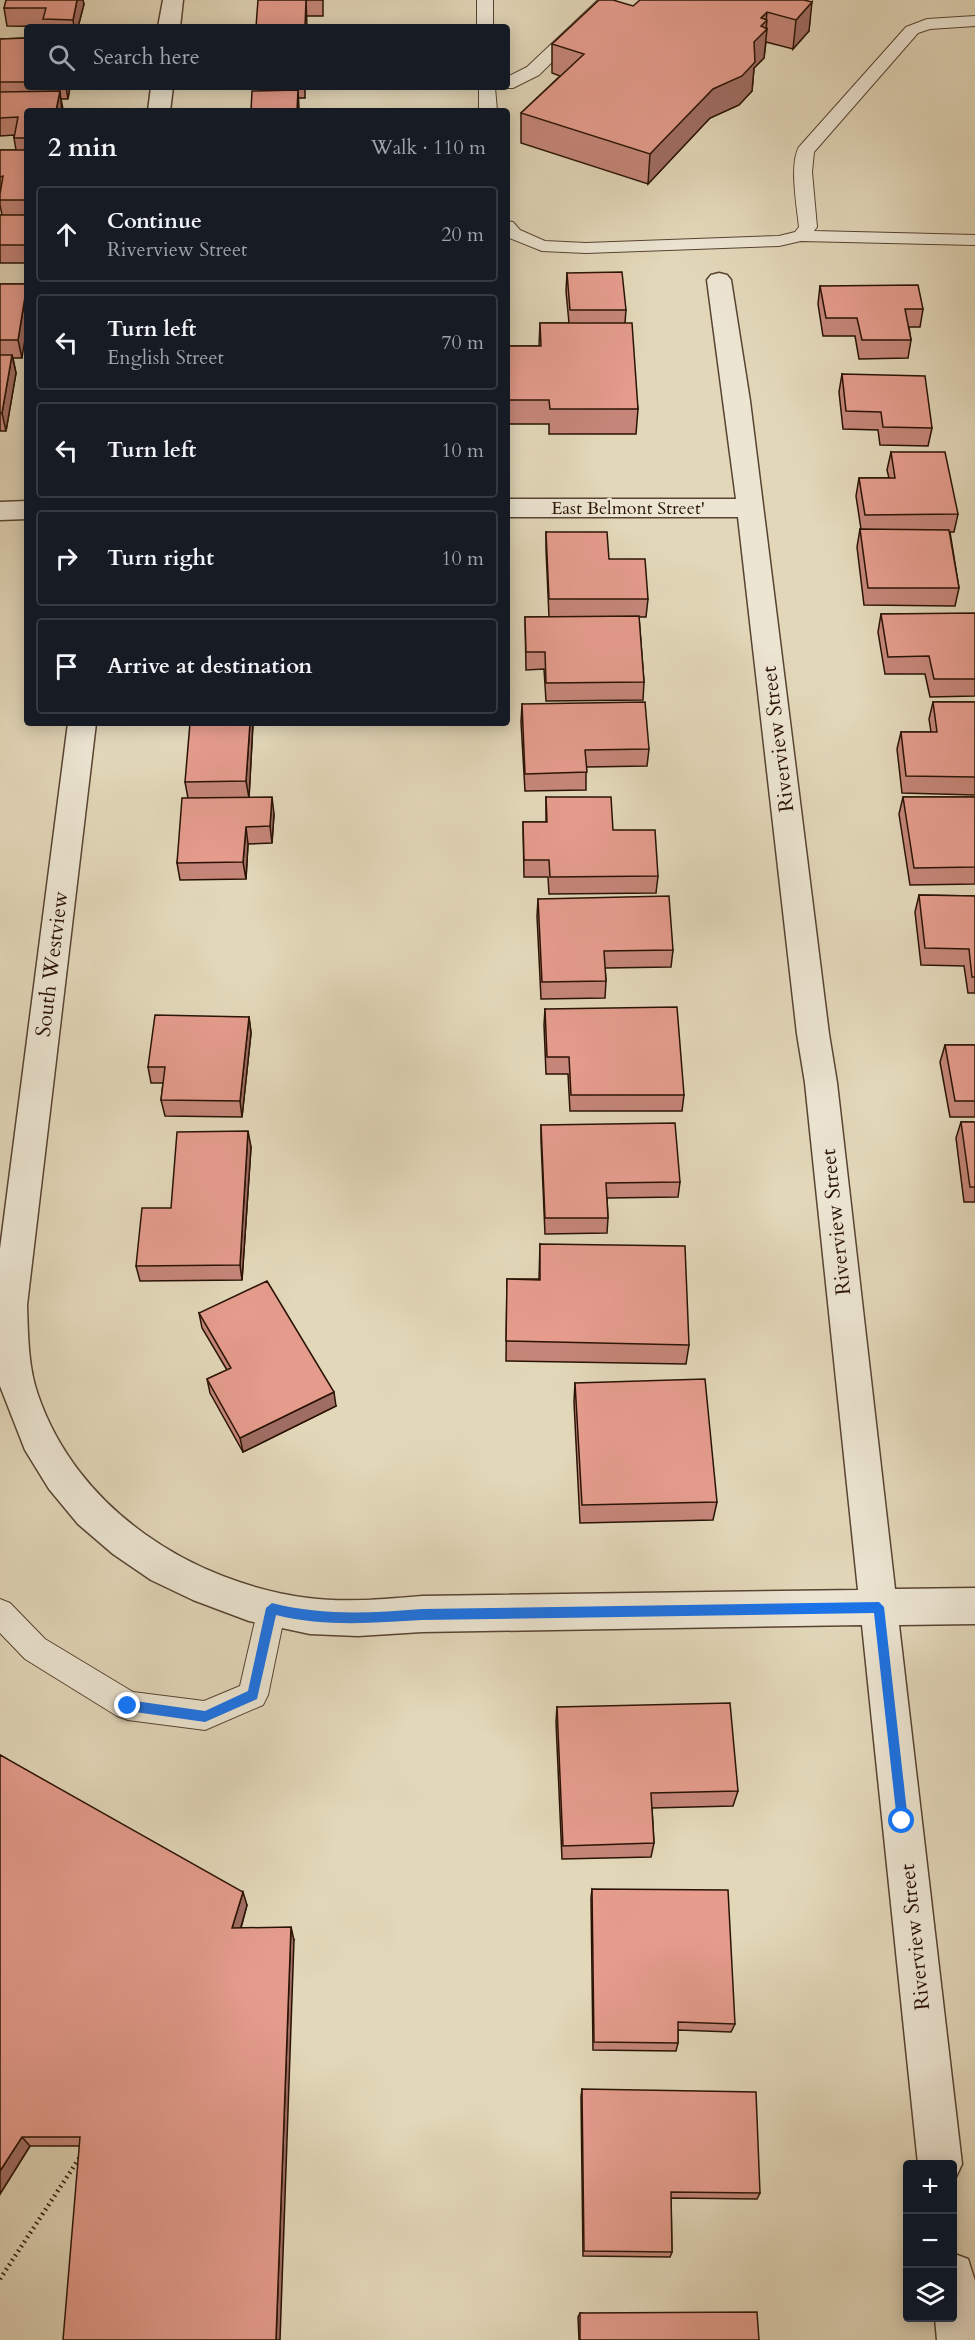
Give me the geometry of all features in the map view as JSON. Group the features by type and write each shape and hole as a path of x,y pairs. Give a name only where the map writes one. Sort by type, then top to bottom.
{"street":[{"path":"169,24 173,0"},
{"path":"159,108 162,90"},
{"name":"Riverview Street","path":"719,280 750,508 812,1023 822,1083 940,2160"},
{"name":"East Belmont Street'","path":"510,508 750,508"},
{"path":"0,511 24,510"},
{"name":"South Westview","path":"82,726 11,1206 10,1305 12,1355 20,1395 35,1433 56,1470 82,1503 114,1534 150,1562 213,1593 295,1614 355,1619 422,1614 975,1606"},
{"path":"957,2316 960,2340"}],"lane":[{"path":"485,0 485,24"},
{"path":"510,82 533,71 608,0"},
{"path":"801,236 808,227 803,172 805,151 912,30 927,24 975,21"},
{"path":"487,90 488,108"},
{"path":"510,229 514,234 542,246 586,248 779,242 801,236 975,240"},
{"path":"0,1613 35,1649 128,1706 205,1716 253,1695 272,1608"}],"path":[{"path":"0,2279 82,2156"}],"building":[{"path":"6,0 77,0 73,20 43,19 46,8 4,8"},
{"path":"258,0 306,0 305,24 256,24"},
{"path":"599,0 613,0 633,6 640,0 804,0 812,2 796,20 767,12 761,18 767,20 761,26 767,29 754,42 755,62 742,76 713,89 650,154 521,113 584,54 552,44"},
{"path":"24,38 24,82 0,82 0,39"},
{"path":"298,90 297,108 251,108 252,91"},
{"path":"60,91 57,108 24,108 24,138 14,138 18,117 0,118 0,92"},
{"path":"0,150 24,150 24,200 0,200 3,176 0,177"},
{"path":"0,215 24,215 24,245 0,245"},
{"path":"622,272 626,310 570,310 567,273"},
{"path":"0,284 24,284 24,303 18,340 0,340"},
{"path":"918,285 923,309 905,309 911,340 862,340 857,318 826,318 820,286"},
{"path":"540,323 632,323 638,409 550,409 549,400 510,400 510,346 541,346"},
{"path":"0,355 12,355 2,413 0,413"},
{"path":"842,374 925,376 932,428 883,427 881,412 846,411"},
{"path":"891,452 945,452 958,514 865,515 859,478 895,478"},
{"path":"860,529 949,530 959,588 868,588"},
{"path":"546,532 607,532 609,559 645,559 648,599 549,599"},
{"path":"975,613 975,679 934,679 929,656 888,657 881,614"},
{"path":"639,616 644,682 546,683 545,652 526,652 525,617"},
{"path":"645,702 649,749 585,750 587,772 525,774 522,704"},
{"path":"933,702 975,702 975,777 906,776 901,732 937,732"},
{"path":"190,726 250,726 246,781 185,782"},
{"path":"272,797 270,826 246,827 243,862 177,863 182,798"},
{"path":"546,797 611,797 613,830 655,830 658,876 550,877 549,860 524,860 523,822 547,822"},
{"path":"903,797 975,797 975,867 914,868"},
{"path":"919,895 975,896 975,977 972,977 969,949 925,948"},
{"path":"669,896 673,950 604,951 606,981 542,982 538,899"},
{"path":"677,1007 684,1095 571,1095 569,1057 547,1057 545,1009"},
{"path":"155,1015 249,1017 240,1101 161,1100 165,1067 148,1067"},
{"path":"945,1045 975,1045 975,1101 955,1101"},
{"path":"961,1122 975,1122 975,1187 970,1187"},
{"path":"675,1123 680,1182 606,1183 608,1218 545,1218 541,1125"},
{"path":"248,1131 240,1265 136,1266 142,1208 171,1208 177,1132"},
{"path":"540,1244 685,1246 689,1345 506,1341 507,1279 540,1280"},
{"path":"267,1281 334,1392 240,1438 207,1379 231,1368 199,1313"},
{"path":"705,1379 717,1502 582,1505 575,1383"},
{"path":"730,1703 738,1791 651,1793 654,1843 563,1846 557,1707"},
{"path":"0,1755 243,1892 232,1928 291,1927 276,2340 63,2340 80,2137 22,2137 0,2171"},
{"path":"592,1889 728,1890 735,2024 678,2022 678,2043 594,2042"},
{"path":"582,2089 756,2092 760,2193 671,2192 672,2252 584,2251"},
{"path":"757,2312 759,2340 580,2340 580,2313"}],"route":[{"path":"128,1706 205,1716 253,1695 272,1608 295,1614 355,1619 422,1614 879,1607 902,1821"}]}
